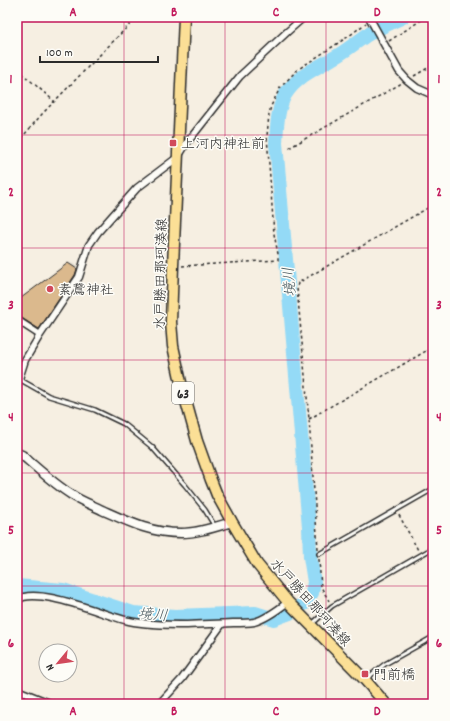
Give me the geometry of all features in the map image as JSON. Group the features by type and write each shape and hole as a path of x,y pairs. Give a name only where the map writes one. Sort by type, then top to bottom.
{"main road":[{"name":"水戸勝田那珂湊線","path":"184,17 171,322 173,346 182,387 197,441 217,495 257,564 288,602 365,680 386,704"}],"street":[{"path":"18,382 26,360 40,335 79,277 89,245 98,232 137,188 178,157 186,144 240,76 304,17"},
{"path":"370,20 399,70 407,80 418,88 433,95"},
{"path":"17,320 40,335"},
{"path":"17,453 22,455 61,488 73,496 149,529 182,533 197,531 232,522"},
{"path":"17,600 29,596 57,599 129,621 147,624 172,625 254,622 271,614 288,602"},
{"path":"159,704 182,679 222,624"},
{"path":"17,690 52,704"}],"lane":[{"path":"18,382 49,396 95,410 124,424 152,447 205,510 215,527"},
{"path":"319,554 433,489"},
{"path":"311,625 332,606 433,548"},
{"path":"365,680 385,664 433,637"}],"path":[{"path":"17,143 137,17"},
{"path":"382,42 426,17"},
{"path":"173,266 278,260 274,234 267,136 271,106 280,88 297,70 349,36 370,20"},
{"path":"289,148 433,65"},
{"path":"17,69 55,102"},
{"path":"332,606 321,587 309,419 296,288 298,283 433,205"},
{"path":"309,419 433,346"},
{"path":"396,510 421,555"}],"building":[{"name":"素鵞神社","path":"68,263 77,269 75,275 39,329 17,315 17,301"}],"waterway":[{"name":"境川","path":"300,606 304,604 312,593 314,582 310,557 309,527 276,143 279,113 285,95 302,77 341,54 371,32 403,17"},
{"name":"境川","path":"17,586 63,590 133,613 175,616 255,613 274,619 290,613"}],"place":[{"name":"上河内神社前","path":"173,143"},
{"name":"素鵞神社","path":"50,289"},
{"name":"門前橋","path":"365,674"}]}
